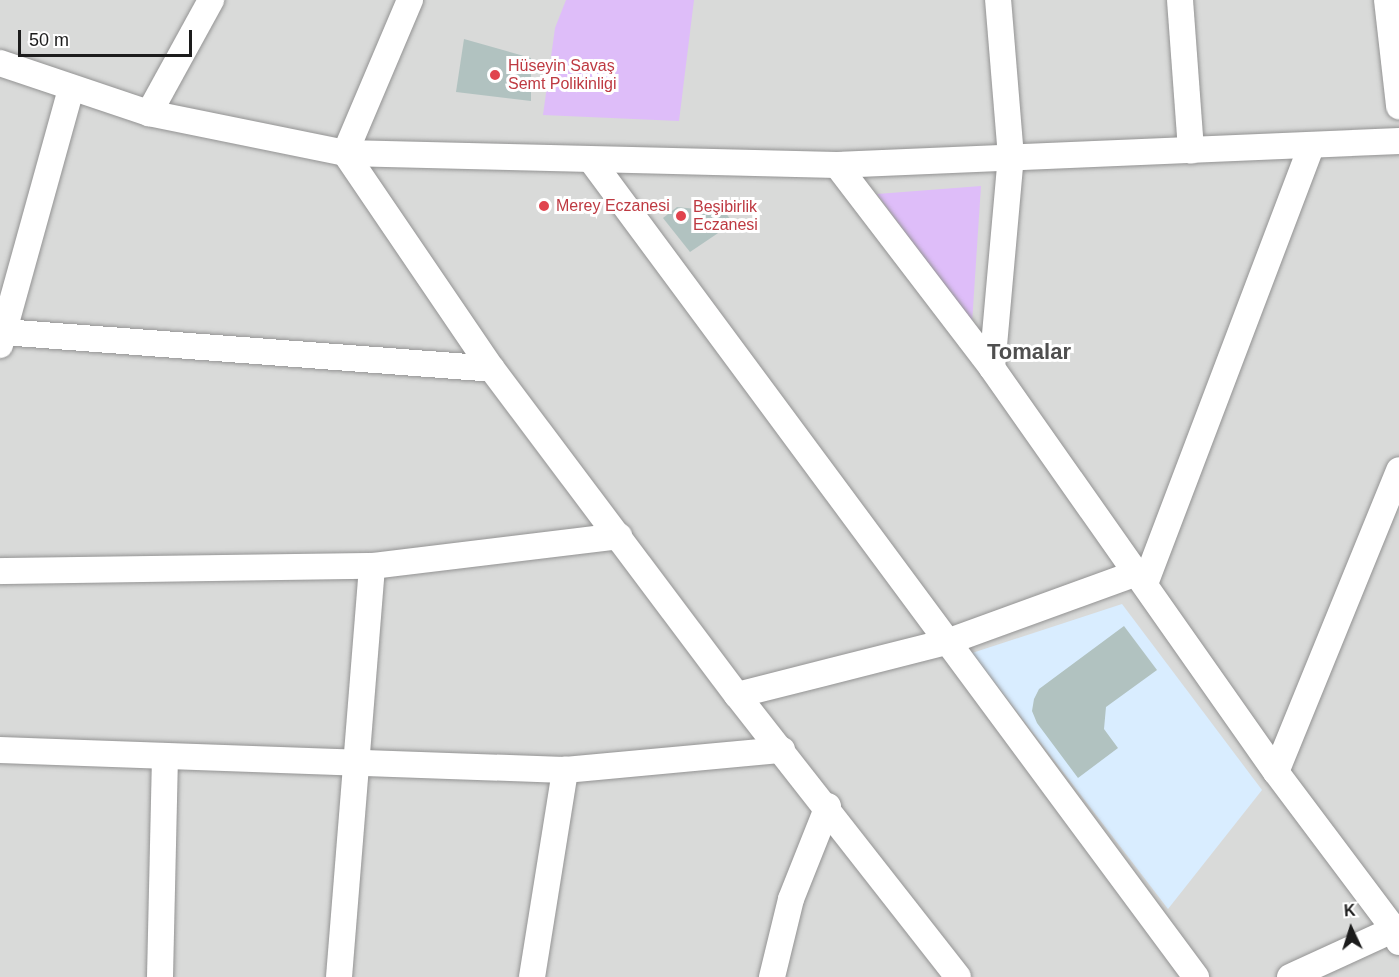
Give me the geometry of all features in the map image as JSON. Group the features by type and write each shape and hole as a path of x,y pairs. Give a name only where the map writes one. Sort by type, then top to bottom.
{"street":[{"path":"149,113 211,0"},
{"path":"345,153 410,0"},
{"path":"992,368 1011,157 998,0"},
{"path":"1180,0 1191,151"},
{"path":"1387,0 1399,106"},
{"path":"0,63 71,89 149,113 345,153 837,165 1311,147 1399,141"},
{"path":"71,89 1,338 492,369"},
{"path":"1141,579 1311,147"},
{"path":"345,153 492,369 737,695 828,806 958,977"},
{"path":"591,160 1196,977"},
{"path":"837,165 992,368 1276,772 1397,932 1290,977"},
{"path":"1276,772 1399,470"},
{"path":"0,572 372,566 619,536"},
{"path":"339,977 372,566"},
{"path":"737,695 947,642 1141,579"},
{"path":"0,750 565,770 782,750"},
{"path":"160,977 165,756"},
{"path":"532,977 565,770"},
{"path":"772,977 791,899 828,806"}],"shaded area":[{"path":"0,0 1399,0 1399,977 0,977"},
{"path":"566,0 694,0 679,121 543,115 555,28"},
{"path":"981,186 972,323 877,194"},
{"path":"1122,604 1262,790 1168,909 972,653"}],"building":[{"name":"Hüseyin Savaş Semt Polikinligi","path":"464,39 531,58 531,101 456,92"},
{"path":"677,207 725,212 733,223 690,252 663,218"},
{"path":"1124,626 1157,670 1106,707 1104,729 1118,748 1078,778 1037,723 1032,711 1034,699 1039,689"}],"place":[{"name":"Hüseyin Savaş Semt Polikinligi","path":"495,75"},
{"name":"Merey Eczanesi","path":"544,206"},
{"name":"Beşibirlik Eczanesi","path":"681,216"}],"district":[{"name":"Tomalar","path":"1029,352"}]}
